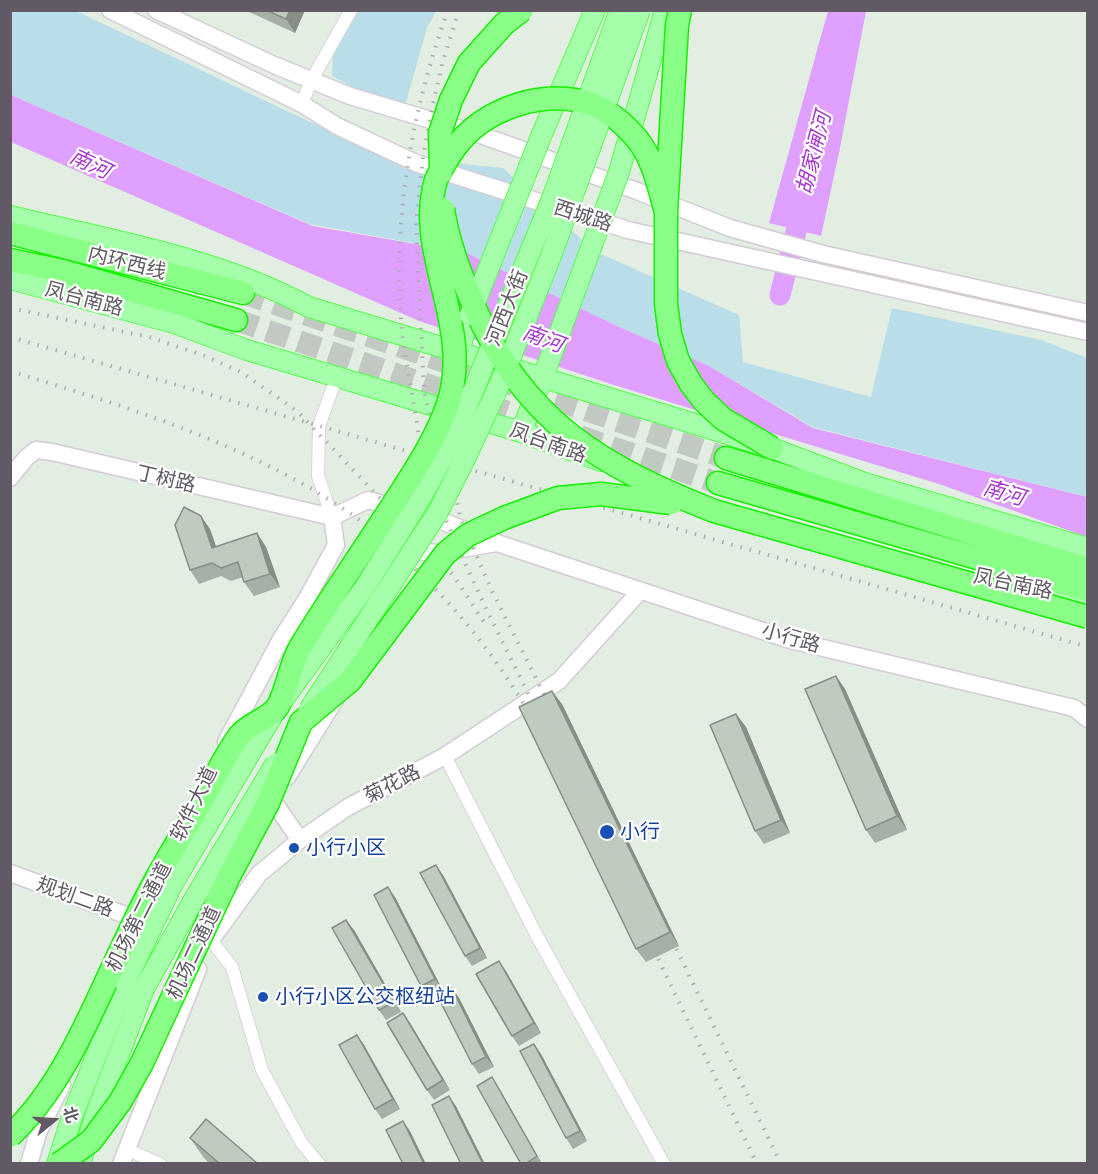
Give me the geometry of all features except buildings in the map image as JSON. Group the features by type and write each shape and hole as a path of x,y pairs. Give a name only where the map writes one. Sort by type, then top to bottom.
{"highway":[{"path":"522,10 504,24 469,63 451,100 440,133 442,198 447,233 462,279 485,333 512,374 545,413 582,445 615,467 658,489 714,512"},
{"path":"680,10 677,25 666,213 666,304 670,333 678,361 691,384 723,419 772,448"},
{"path":"277,708 298,650 413,474 448,404 452,385 454,342 450,312 433,243 431,223 437,177 455,147 472,129 492,116 521,103 546,99 592,104 610,114 639,142 652,165 666,213"},
{"name":"内环西线","path":"10,233 243,293"},
{"name":"内环西线","path":"10,260 63,271 236,320"},
{"name":"凤台南路","path":"726,458 1088,569"},
{"name":"凤台南路","path":"718,483 1088,590"},
{"path":"301,722 350,681 444,554 468,535 504,518 558,498 601,494 654,500 714,512 1088,617"},
{"name":"机场第二通道","path":"10,1136 19,1128 58,1076 87,1022 147,896 241,733 277,708"},
{"name":"机场二通道","path":"58,1164 91,1141 120,1102 136,1073 229,876 268,803 301,722"}],"main road":[{"path":"440,408 470,315 542,134 595,10"},
{"name":"河西大街","path":"363,590 419,501 453,440 553,196 620,10"},
{"name":"河西大街","path":"301,722 438,512 466,457 502,379 567,213 640,10"},
{"path":"521,432 619,172 665,10"},
{"path":"10,216 215,266 275,289 309,307 772,448 865,483 1088,548"},
{"name":"凤台南路","path":"10,279 174,323 247,350 521,432 723,505 1008,586 1088,598"},
{"name":"软件大道","path":"58,1164 72,1117 130,973 172,885 277,708 363,590"},
{"path":"80,1164 97,1111 144,989 197,894 301,722"}],"street":[{"name":"西城路","path":"110,10 302,104 337,126 416,163 628,230 1088,332"},
{"name":"西城路","path":"156,10 311,81 350,96 481,135 637,191 730,228 823,254 1088,313"},
{"path":"302,104 311,81 351,10"},
{"path":"336,545 332,517 318,476 319,426 337,376"},
{"name":"丁树路","path":"10,477 36,450 332,517"},
{"name":"小行路","path":"332,517 368,500 442,521 497,543 790,640 1074,708 1088,719"},
{"name":"小行路","path":"336,545 438,553 497,543"},
{"name":"软件大道","path":"29,1164 38,1132 83,1046 200,791 281,639 306,600 336,545"},
{"path":"160,1164 123,1156 190,986 273,801 397,602 438,553"},
{"name":"菊花路","path":"211,940 259,874 300,840 348,807 445,756 559,681 640,591"},
{"path":"445,756 537,936 664,1164"},
{"path":"273,801 300,840"},
{"name":"规划二路","path":"10,873 139,920"},
{"path":"139,920 211,940 232,967 262,1070 301,1143 319,1164"}],"shaded area":[{"path":"11,11 76,11 382,156 503,168 594,251 739,315 743,362 871,397 892,308 1041,340 1087,358 1087,497 813,427 709,366 617,326 467,253 310,224 11,95"},
{"path":"358,11 436,11 427,28 403,113 332,76 333,54"}],"water":[{"path":"828,11 866,11 821,236 769,223"},
{"name":"南河","path":"11,95 313,226 467,253 617,326 709,366 813,428 1087,497 1087,537 939,484 620,387 419,321 11,142"}],"waterway":[{"name":"胡家闸河","path":"780,295 803,204"}],"tunnel":[{"path":"243,293 726,458"},
{"path":"236,320 718,483"}],"railway":[{"path":"448,10 425,84 408,161 400,239 399,278 403,336 428,473 445,519 473,581 539,716"},
{"path":"459,10 442,64 431,114 423,157 416,222 424,391 435,435 452,479 461,520 492,591 551,708"},
{"path":"10,308 149,337 205,356 241,372 297,411 453,575 486,625"},
{"path":"10,337 1088,647"},
{"path":"10,371 185,429 269,466 348,512 388,544 445,599 490,653 529,713"},
{"path":"668,932 781,1164"},
{"path":"650,942 757,1164"}],"place":[{"name":"小行","path":"607,832"},
{"name":"小行小区","path":"294,848"},
{"name":"小行小区公交枢纽站","path":"263,997"}]}
